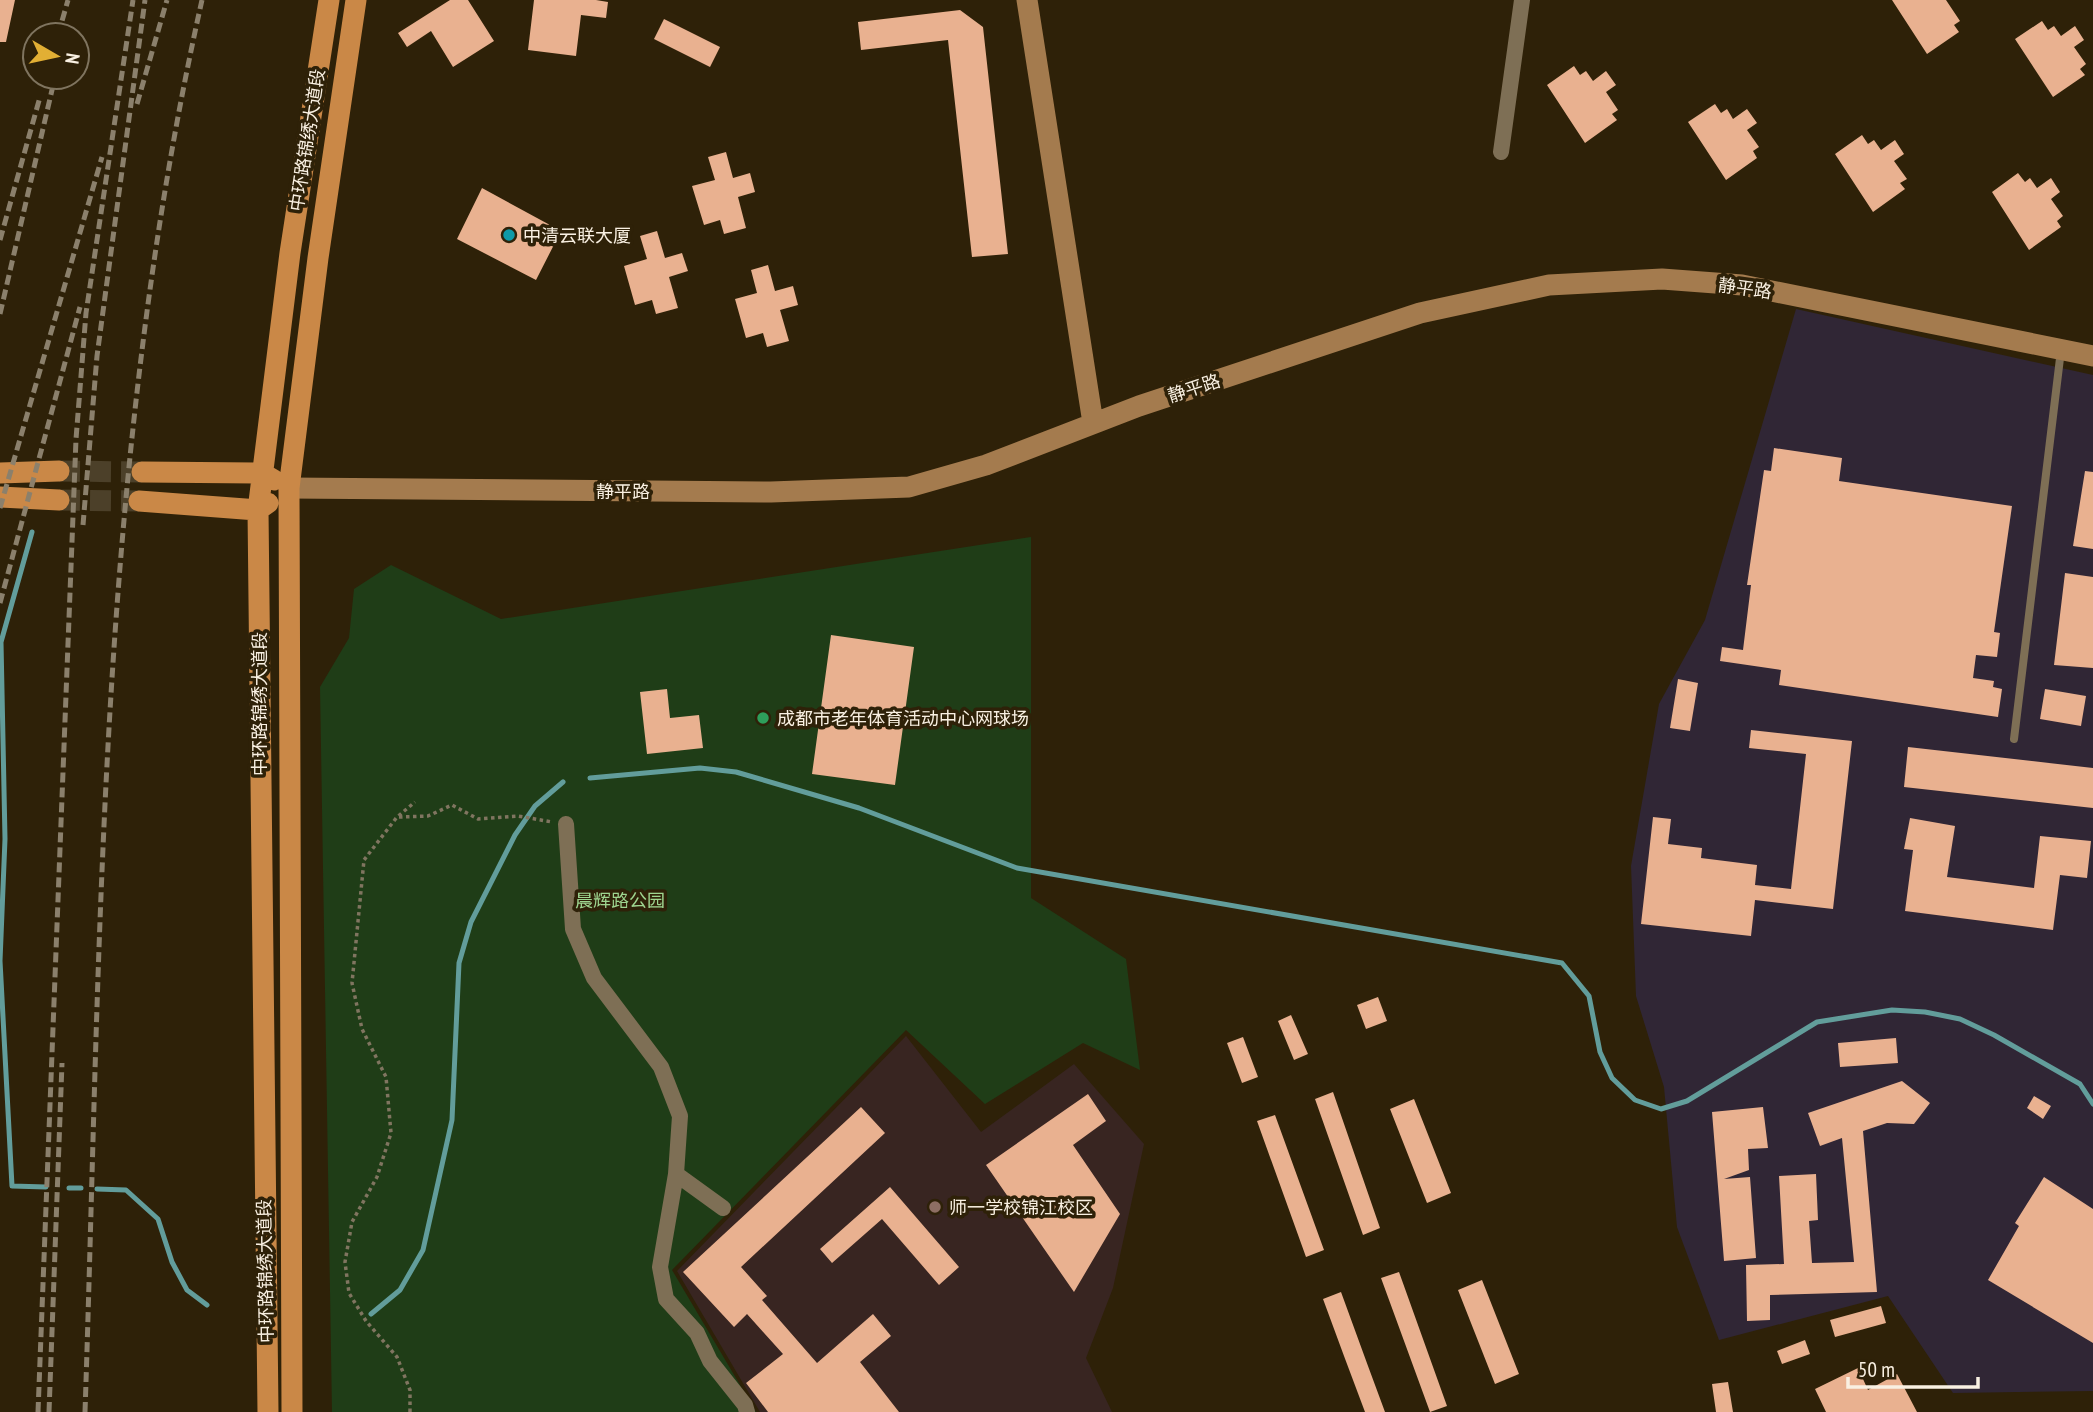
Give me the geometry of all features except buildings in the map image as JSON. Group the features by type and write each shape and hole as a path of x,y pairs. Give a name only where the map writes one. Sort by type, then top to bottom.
{"main road":[{"name":"中环路锦绣大道段","path":"268,1412 258,510 290,254 329,0"},
{"name":"中环路锦绣大道段","path":"292,1412 289,488 318,258 356,0"},
{"path":"0,473 59,471"},
{"path":"139,501 258,510 289,488 262,473 142,472"},
{"path":"0,497 59,500"}],"street":[{"path":"1027,0 1093,423"},
{"path":"1501,152 1522,0"},
{"name":"静平路","path":"289,488 771,492 909,486 986,465 1093,423 1420,313 1549,285 1662,279 1742,285 2093,356"},
{"path":"566,824 573,929 594,978 660,1066 680,1116 676,1174 660,1267 666,1299 698,1334 710,1361 745,1405 747,1412"},
{"path":"676,1174 723,1208"}],"lane":[{"path":"2014,739 2061,350"}],"path":[{"path":"410,1412 410,1390 397,1357 366,1321 349,1293 345,1262 352,1222 377,1177 391,1133 386,1077 362,1029 352,983 364,860 397,817 415,802"},
{"path":"397,817 428,816 452,805 478,820 518,816 539,820"}],"shaded area":[{"path":"1796,309 2093,375 2093,1391 1953,1393 1888,1296 1719,1340 1677,1227 1664,1087 1636,996 1631,866 1659,704 1705,620"},
{"name":"师一学校锦江校区","path":"906,1036 981,1132 1074,1064 1144,1144 1113,1288 1086,1358 1112,1412 760,1412 677,1271"}],"green space":[{"name":"晨辉路公园","path":"1031,537 1031,898 1126,959 1140,1070 1083,1043 985,1104 906,1030 672,1270 756,1412 332,1412 320,687 349,638 354,589 391,565 501,619"}],"waterway":[{"path":"32,532 1,642 5,839 0,961 12,1186 46,1187"},
{"path":"590,778 700,768 736,772 859,808 1017,868 1562,963 1589,996 1600,1052 1612,1078 1635,1100 1661,1109 1687,1101 1817,1022 1892,1010 1925,1012 1960,1019 1994,1035 2080,1084 2093,1104"},
{"path":"371,1314 400,1290 423,1250 452,1120 459,963 471,922 515,835 535,806 563,782"},
{"path":"69,1188 81,1188"},
{"path":"97,1189 126,1190 158,1219 172,1262 187,1290 207,1305"}],"tunnel":[{"path":"59,471 142,472"},
{"path":"59,500 139,501"}],"railway":[{"path":"62,21 68,0"},
{"path":"38,1412 76,439 86,313 133,0"},
{"path":"83,525 97,356 145,0"},
{"path":"137,104 167,0"},
{"path":"85,1412 102,880 110,703 123,526 142,350 168,174 202,0"},
{"path":"0,314 52,91"},
{"path":"0,240 40,97"},
{"path":"0,508 102,157"},
{"path":"0,603 80,307"},
{"path":"49,1412 62,1063"}],"place":[{"name":"中清云联大厦","path":"509,235"},
{"name":"成都市老年体育活动中心网球场","path":"763,718"},
{"name":"师一学校锦江校区","path":"935,1207"}]}
